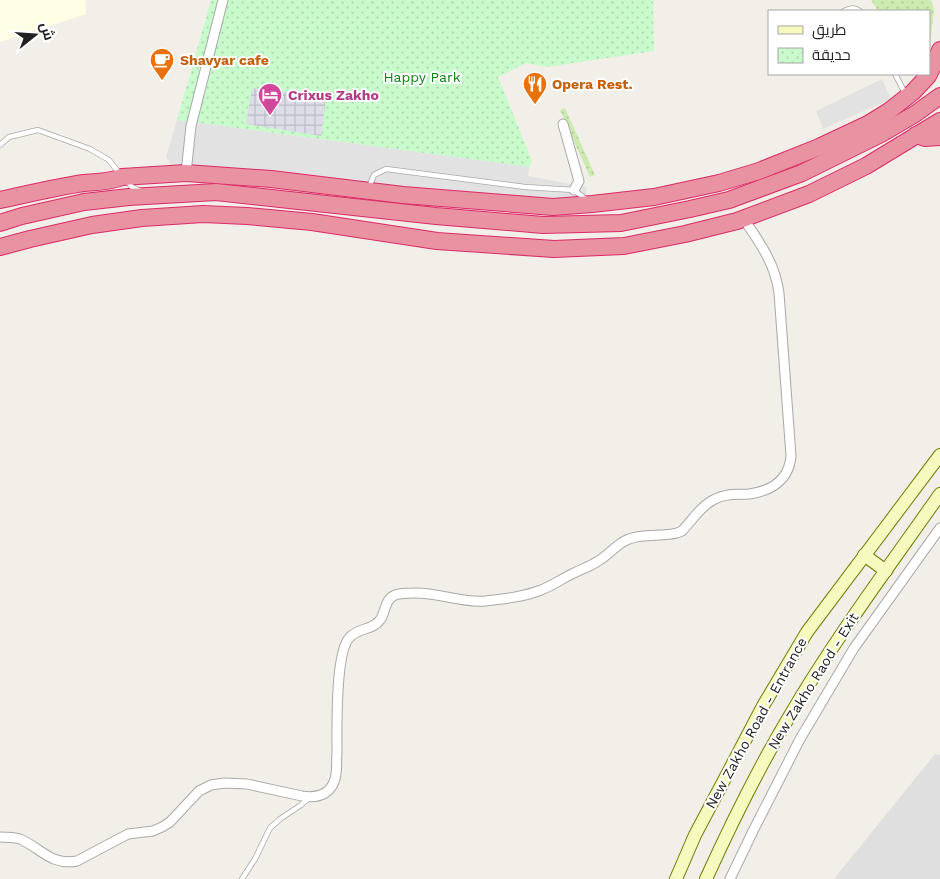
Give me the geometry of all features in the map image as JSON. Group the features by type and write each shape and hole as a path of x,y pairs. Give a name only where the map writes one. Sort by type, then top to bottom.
{"highway":[{"path":"930,72 940,50"},
{"path":"0,200 122,177 186,173 271,178 404,195 553,207 654,197 719,183 759,171 819,148 868,124 889,111 913,92 928,75"},
{"path":"0,223 84,202 216,192 436,216 543,225 621,223 730,200 802,173 881,134 915,114 940,96"},
{"path":"0,247 92,224 203,214 312,222 438,240 554,248 624,246 686,234 743,218 809,194 866,166 940,121"},
{"path":"916,135 925,138 940,137"},
{"path":"654,197 657,216"}],"main road":[{"name":"New Zakho Road - Entrance","path":"676,879 695,835 763,706 807,632 940,455"},
{"name":"New Zakho Raod - Exit","path":"706,879 742,802 789,717 855,614 940,494"},
{"path":"864,555 886,571"}],"street":[{"path":"186,173 191,126 223,0"},
{"path":"563,124 579,181 574,190"},
{"path":"0,837 12,837 21,840 56,860 77,861 128,834 153,831 162,827 170,822 198,791 211,785 224,783 247,784 310,797 321,796 335,781 338,698 342,655 345,645 348,638 354,633 379,622 386,603 390,598 404,593 423,592 473,602 519,597 540,591 597,562 626,540 633,537 672,535 682,531 706,504 716,498 728,494 760,492 777,484 786,474 791,456 778,284 774,269 767,255 743,218"},
{"path":"730,879 800,739 849,656 940,528"}],"lane":[{"path":"896,75 907,96"},
{"path":"0,145 9,137 38,130 90,149 109,160 132,187 151,196"},
{"path":"367,190 374,175 386,169 525,187 574,190 592,204"},
{"path":"242,879 255,859 270,828 280,819 301,806 310,797"}],"shaded area":[{"path":"0,0 85,0 86,14 0,42"},
{"path":"882,79 891,99 823,129 816,111"},
{"path":"253,88 326,98 321,136 246,124"},
{"path":"177,120 529,167 528,176 587,187 583,207 178,175 166,157"},
{"path":"935,754 940,755 940,879 834,879"}],"green space":[{"name":"Happy Park","path":"211,0 653,0 654,51 547,67 526,63 498,77 532,161 529,167 177,120"},
{"path":"871,0 931,0 934,10 930,43 930,10 877,10"},
{"path":"565,108 595,175 590,177 560,110"}],"place":[{"name":"Shavyar cafe","path":"162,81"},
{"name":"Opera Rest.","path":"535,105"},
{"name":"Crixus Zakho","path":"270,116"}]}
